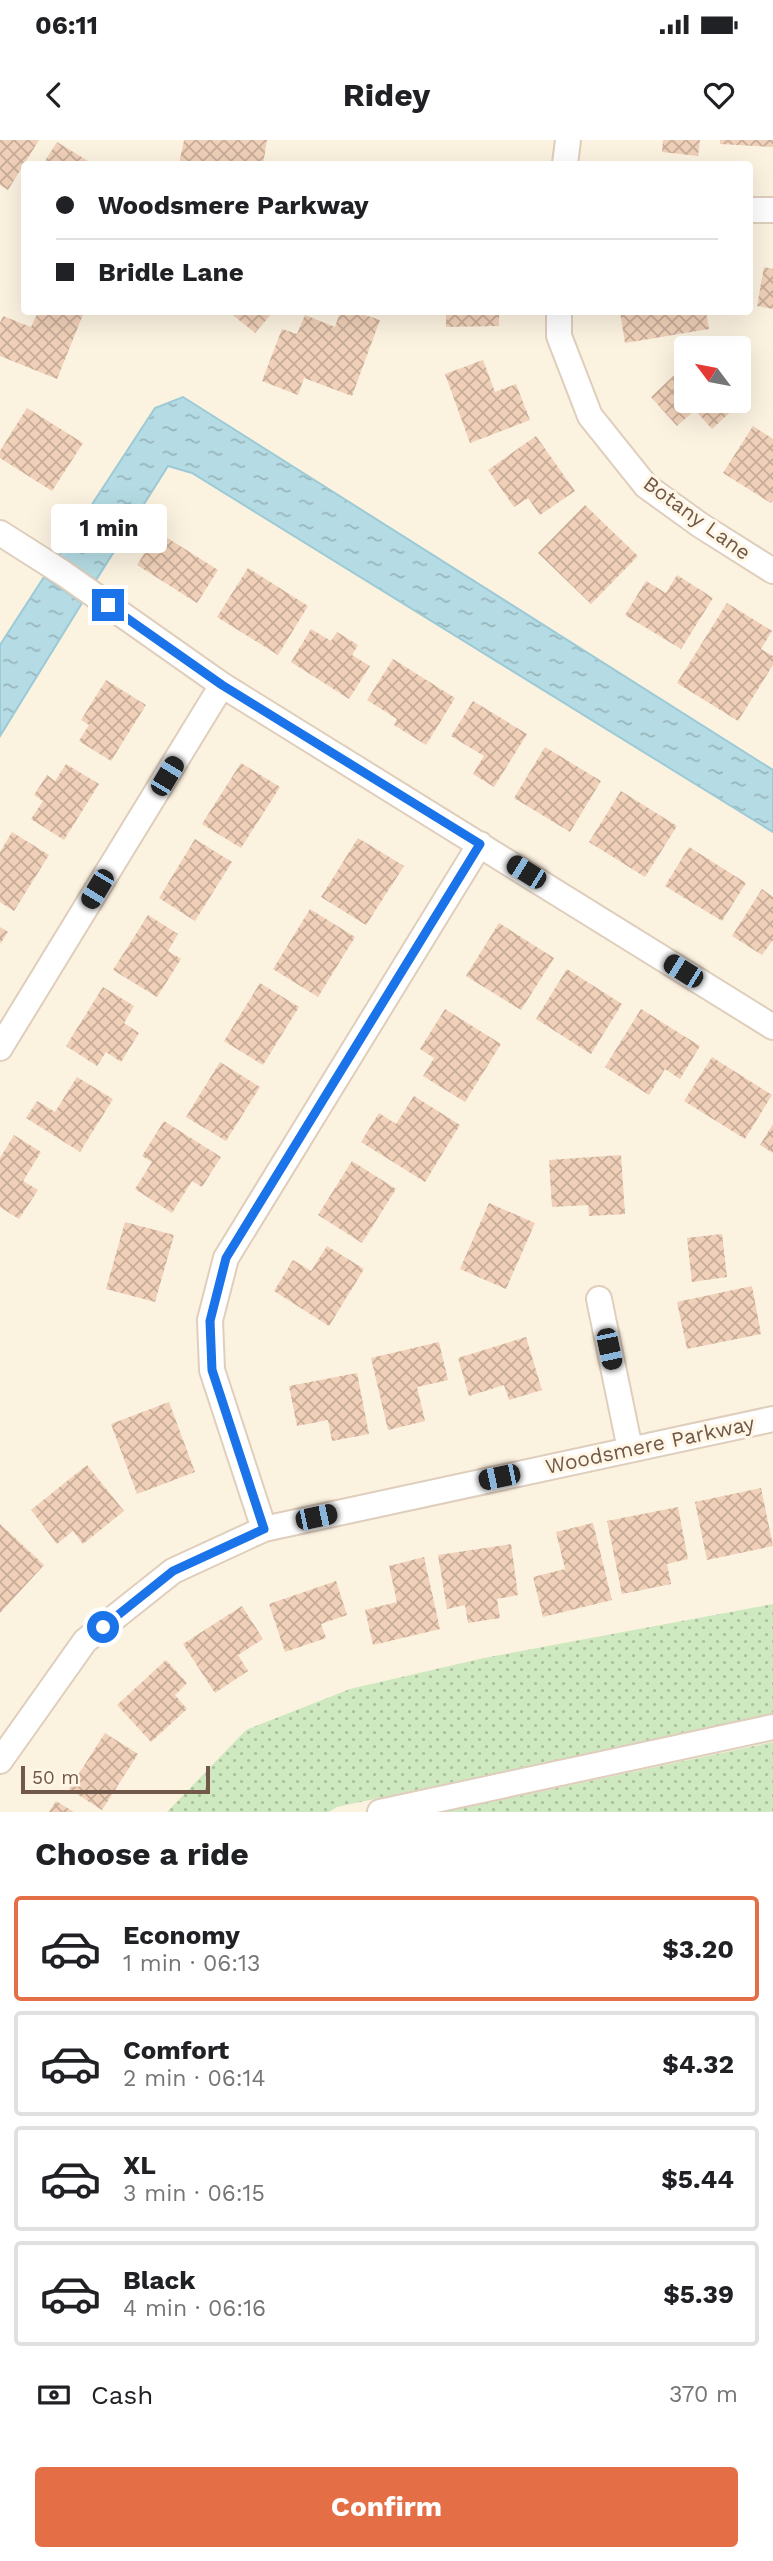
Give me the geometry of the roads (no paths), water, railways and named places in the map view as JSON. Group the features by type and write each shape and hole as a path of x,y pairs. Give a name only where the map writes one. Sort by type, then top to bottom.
{"street":[{"path":"565,161 568,140"},
{"path":"753,210 773,210"},
{"name":"Botany Lane","path":"559,315 559,335 590,416 646,486 700,525 773,571"},
{"path":"0,533 63,573 222,685 773,1027"},
{"path":"0,1048 222,685"},
{"path":"264,1529 212,1370 210,1321 226,1258 480,844"},
{"path":"599,1299 630,1449"},
{"name":"Woodsmere Parkway","path":"0,1761 85,1642 173,1571 264,1529 773,1419"},
{"path":"380,1812 773,1727"}],"water":[{"path":"183,397 773,770 773,832 192,473 168,466 96,580 59,555 155,408"},
{"path":"44,577 82,603 0,736 0,645"}]}
